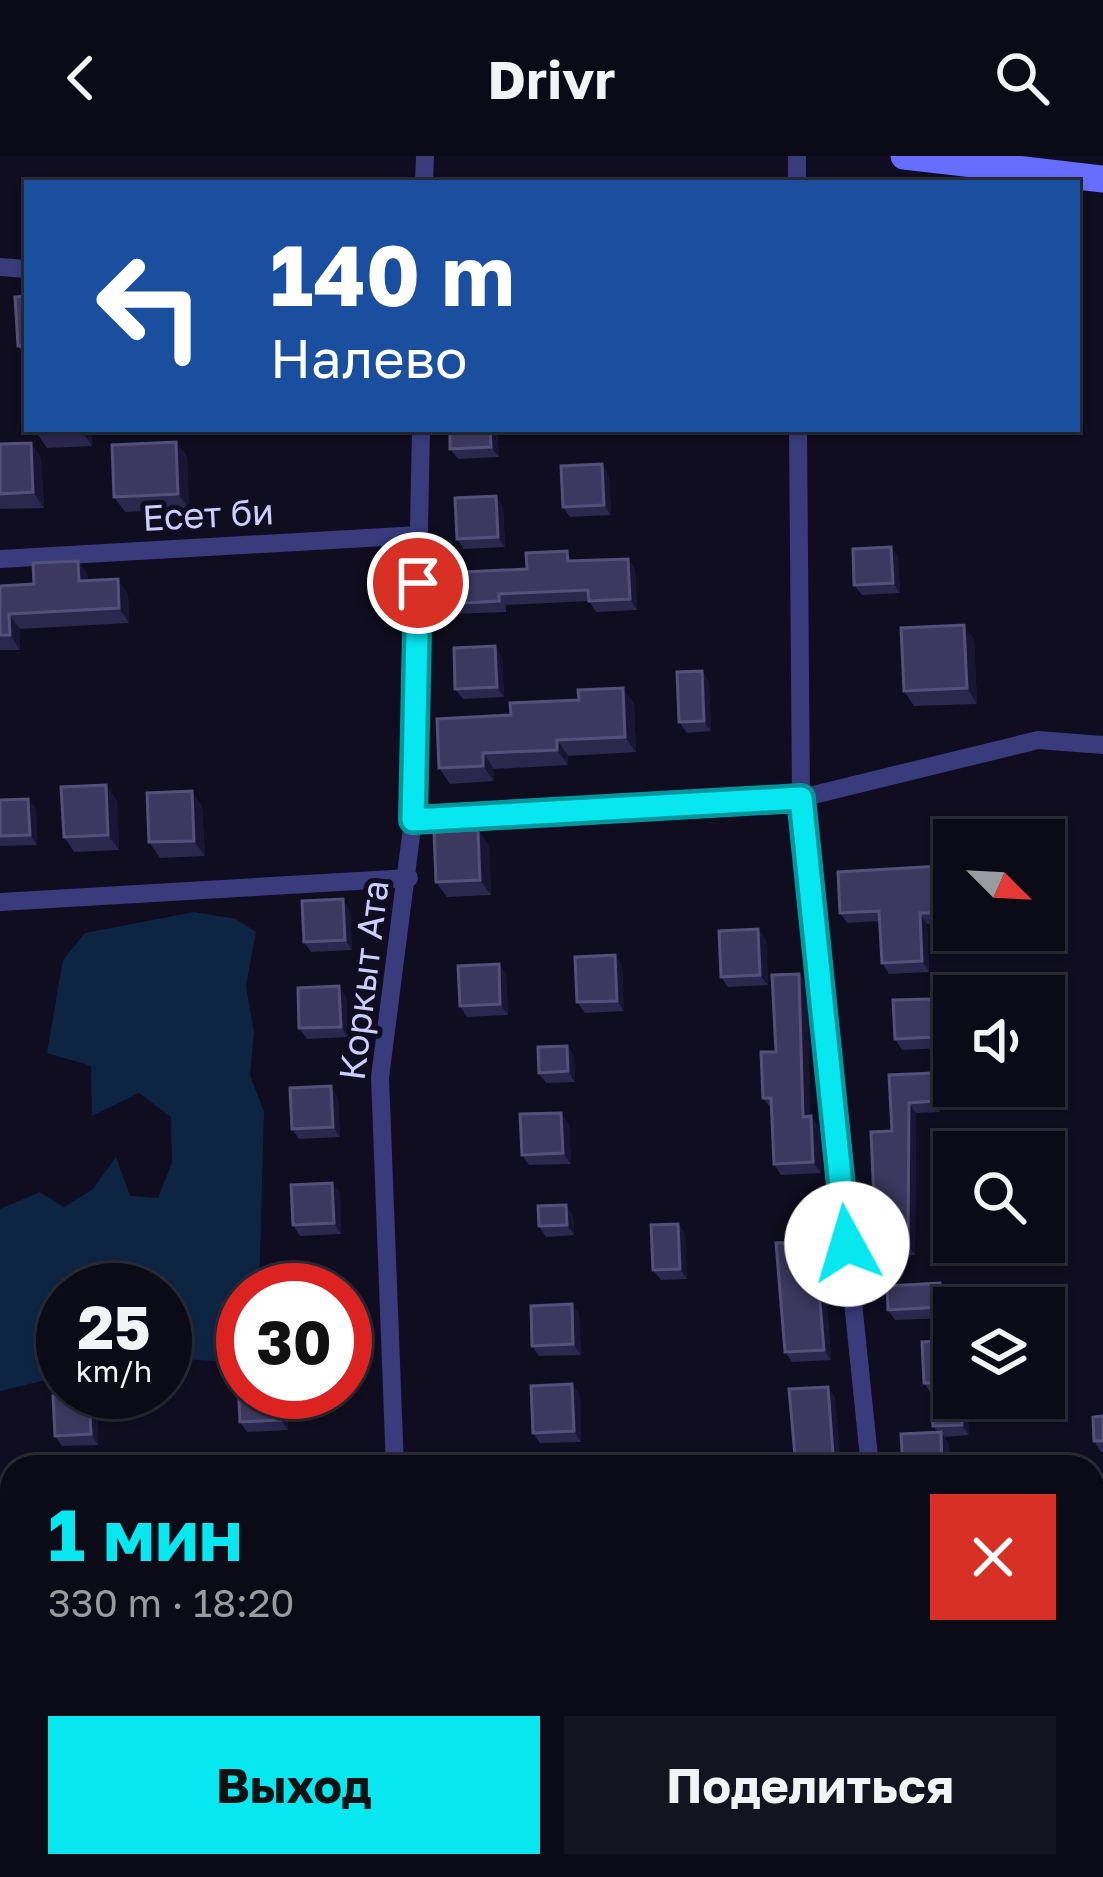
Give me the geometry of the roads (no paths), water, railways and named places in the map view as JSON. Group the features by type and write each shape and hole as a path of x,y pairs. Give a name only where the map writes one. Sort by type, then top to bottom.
{"main road":[{"path":"904,156 1103,179"}],"street":[{"name":"Коркыт Ата","path":"395,1455 380,1077 413,820 421,432"},
{"path":"798,432 801,798 869,1455"},
{"name":"Есет би","path":"0,559 419,535"},
{"path":"413,820 801,798 1037,740 1103,745"},
{"path":"0,902 409,878"}],"water":[{"path":"194,912 236,919 256,932 246,986 254,1032 250,1075 264,1112 260,1263 216,1263 216,1361 192,1360 192,1263 36,1263 36,1382 0,1391 0,1209 40,1192 64,1207 93,1189 116,1157 130,1196 158,1198 172,1163 171,1117 139,1093 92,1116 91,1066 47,1053 63,960 85,933"}]}
